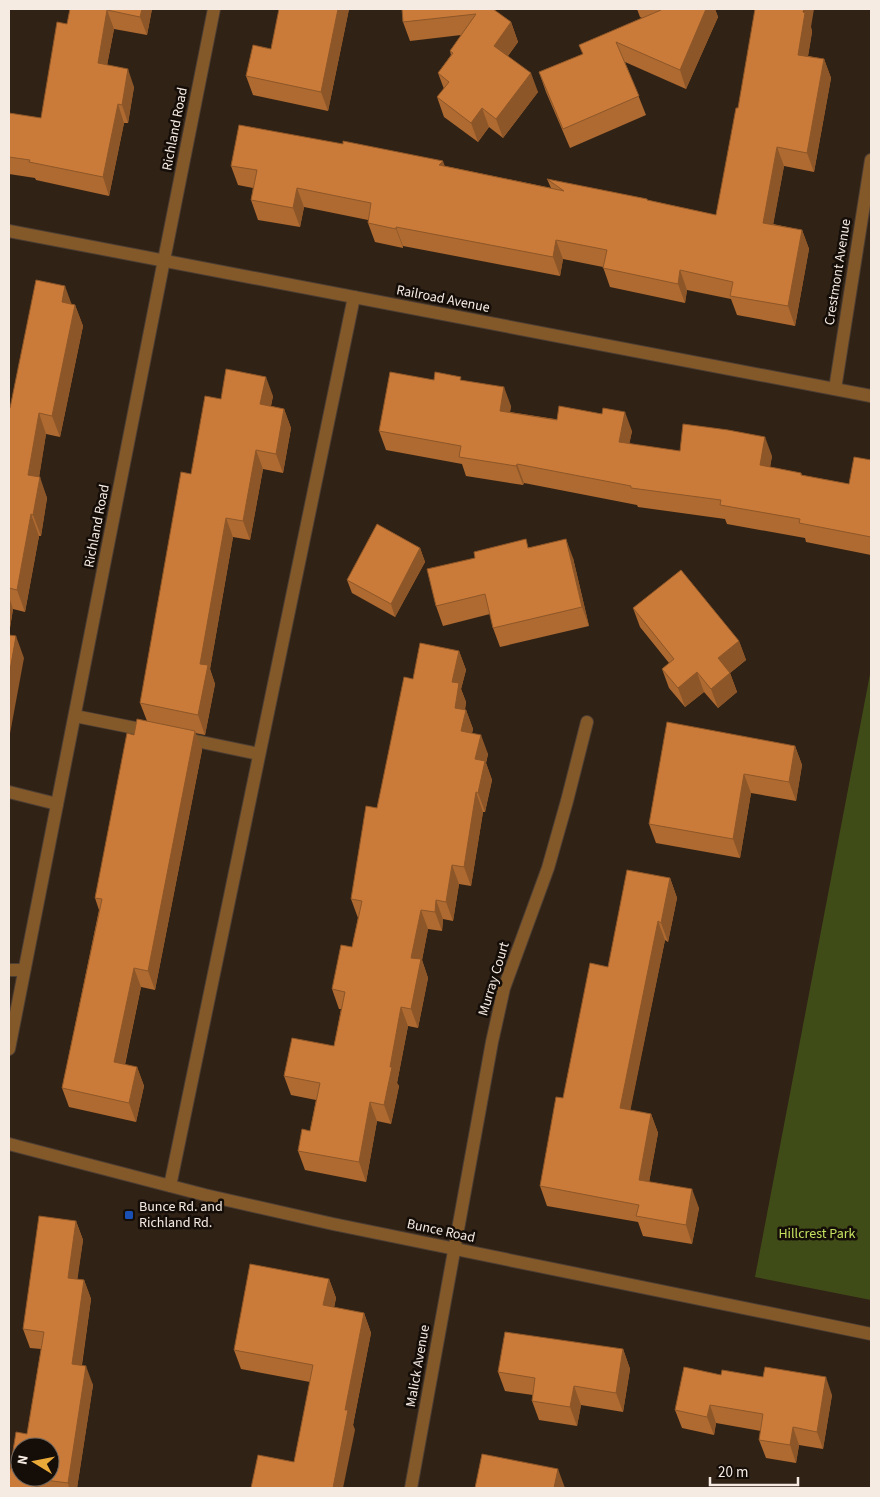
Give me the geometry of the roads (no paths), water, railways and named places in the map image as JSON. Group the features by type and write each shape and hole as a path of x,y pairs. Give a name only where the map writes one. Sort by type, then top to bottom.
{"street":[{"name":"Richland Road","path":"9,1049 214,9"},
{"name":"Crestmont Avenue","path":"835,390 871,160"},
{"name":"Railroad Avenue","path":"9,231 871,396"},
{"path":"170,1186 354,297"},
{"path":"74,716 259,754"},
{"name":"Murray Court","path":"455,1249 492,1042 504,988 548,868 567,801 586,722"},
{"path":"9,792 57,804"},
{"path":"9,970 24,970"},
{"name":"Bunce Road","path":"9,1144 170,1186 332,1224 871,1334"},
{"name":"Malick Avenue","path":"411,1488 455,1249"}],"place":[{"name":"Bunce Rd. and Richland Rd.","path":"129,1215"}],"park label":[{"name":"Hillcrest Park","path":"817,1234"}]}
